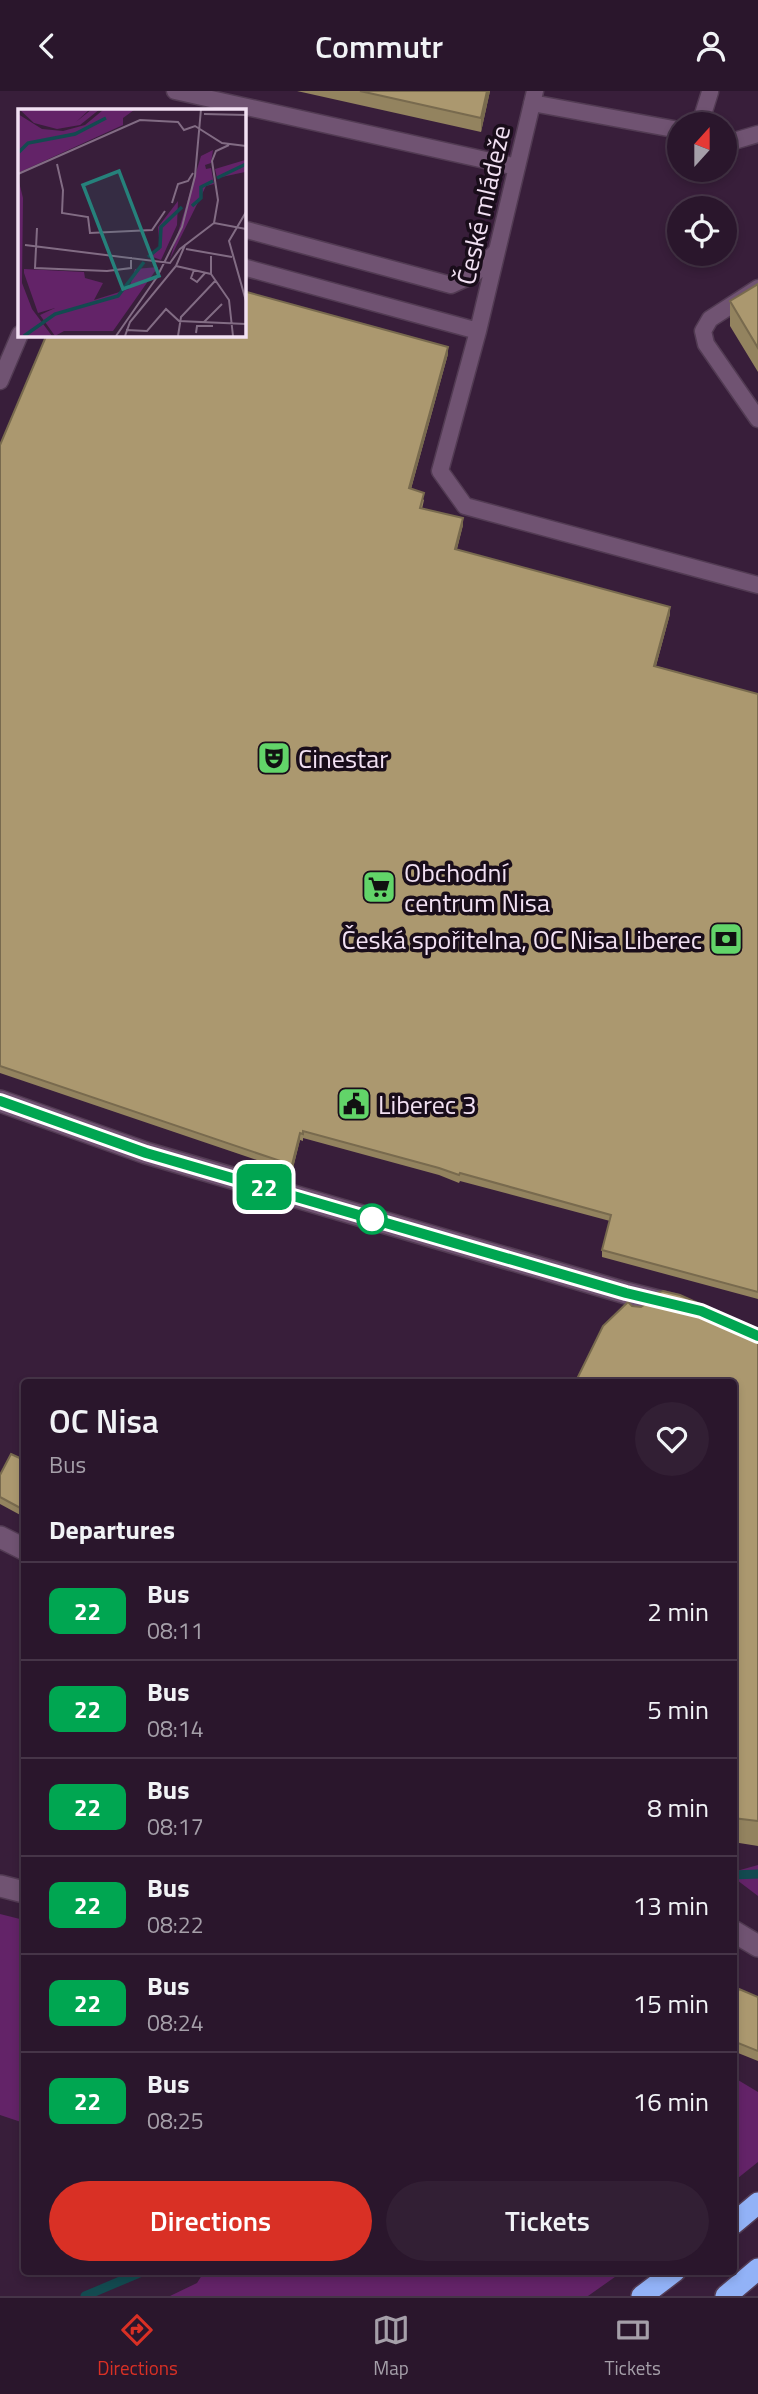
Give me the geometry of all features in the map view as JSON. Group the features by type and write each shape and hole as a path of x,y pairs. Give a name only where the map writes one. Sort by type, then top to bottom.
{"highway":[{"path":"737,2221 758,2203"},
{"path":"726,2296 758,2269"},
{"path":"642,2296 670,2275"}],"street":[{"path":"0,1101 146,1153 630,1303 689,1308"},
{"path":"0,1537 21,1548"},
{"path":"0,1886 21,1891"},
{"path":"737,1933 758,1946"}],"lane":[{"path":"175,91 517,167"},
{"path":"704,112 710,92"},
{"path":"533,97 667,127"},
{"name":"České mládeže","path":"533,97 478,331 440,471 465,506 758,586"},
{"path":"737,140 758,134"},
{"path":"245,230 451,285 473,275 497,250"},
{"path":"245,268 478,331"},
{"path":"758,288 710,319 703,331 706,344 758,419"},
{"path":"0,381 19,336"}],"shaded area":[{"path":"758,1865 758,1896 737,1880 737,1871"},
{"path":"0,1914 21,1919 21,2122 0,2115"},
{"path":"737,2079 758,2092 758,2162 737,2179"},
{"path":"202,2275 618,2275 588,2296 170,2296 197,2283"}],"building":[{"path":"360,91 487,91 481,118"},
{"path":"758,284 758,348 730,301"},
{"name":"Obchodní centrum Nisa","path":"245,292 448,347 409,488 424,493 420,508 463,518 455,549 670,607 654,666 758,694 758,1292 602,1250 611,1215 303,1131 303,1134 300,1133 292,1165 0,1066 0,445 46,336 245,336"},
{"path":"663,1291 680,1295 758,1330 758,1821 737,1818 737,1379 577,1379 603,1326 628,1302 632,1306 641,1307 647,1303 648,1295"},
{"path":"11,1454 21,1459 21,1508 0,1497 0,1475"},
{"path":"739,1989 758,1997 758,2051 737,2043"}],"waterway":[{"path":"737,1875 758,1874"},
{"path":"85,2296 135,2275"}],"bus line":[{"name":"22","path":"0,1101 146,1153 626,1293 701,1311 758,1336"}],"place":[{"name":"Cinestar","path":"274,758"},
{"name":"Obchodní centrum Nisa","path":"379,887"},
{"name":"Česká spořitelna, OC Nisa Liberec","path":"726,939"},
{"name":"Liberec 3","path":"354,1104"}]}
